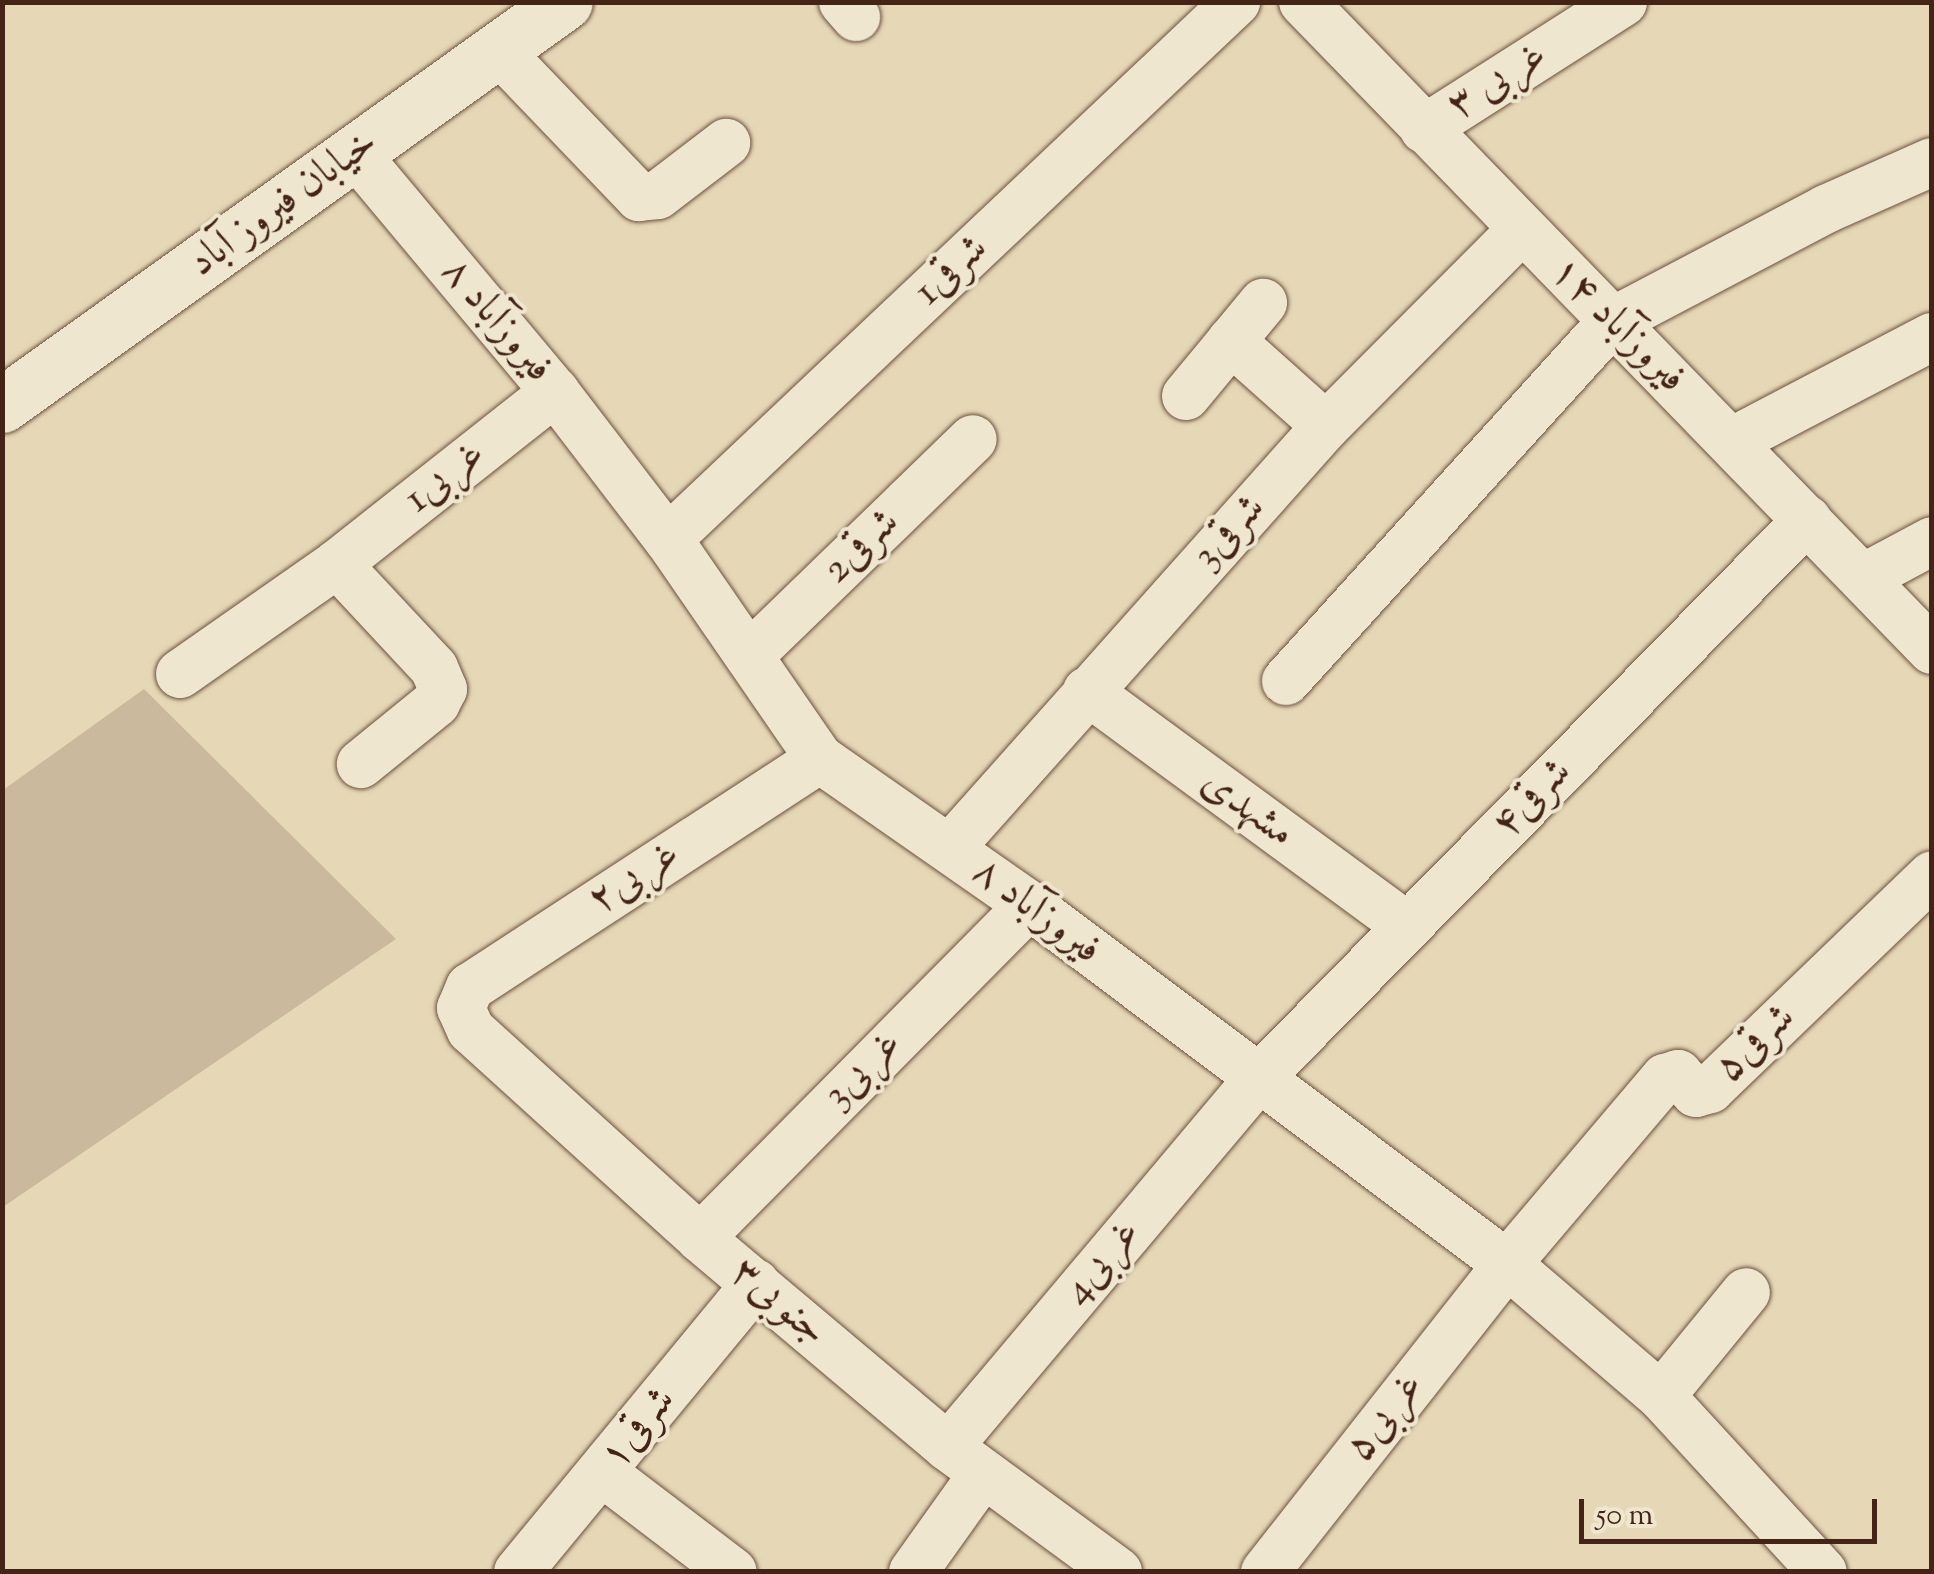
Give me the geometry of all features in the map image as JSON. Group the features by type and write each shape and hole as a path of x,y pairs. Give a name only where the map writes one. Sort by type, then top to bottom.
{"main road":[{"name":"خیابان فیروز آباد","path":"2,405 498,50 554,5"}],"street":[{"name":"شرقی1","path":"668,539 1236,2"},
{"name":"فیروزآباد ۱۴","path":"1302,2 1932,650"},
{"name":"غربی ۳","path":"1424,129 1623,2"},
{"path":"498,50 639,197 658,195 726,143"},
{"name":"فیروزآباد ۸","path":"355,153 555,392 668,539 820,758 1028,904 1507,1264 1661,1396 1806,1566"},
{"path":"1286,680 1614,322 1826,209 1932,162"},
{"name":"شرقی3","path":"950,848 1326,426 1521,230"},
{"path":"1186,396 1263,303"},
{"path":"1731,442 1932,338"},
{"path":"1231,342 1326,426"},
{"name":"غربی1","path":"180,674 337,564 555,392"},
{"name":"شرقی2","path":"750,655 973,438"},
{"name":"شرقی۴","path":"1258,1079 1807,520"},
{"path":"1865,577 1932,541"},
{"path":"337,564 434,668 443,689 436,703 361,764"},
{"name":"مشهدی","path":"1087,691 1408,927"},
{"name":"غربی۲","path":"462,1008 470,987 820,758"},
{"name":"شرقی۵","path":"1507,1264 1665,1078 1678,1074 1696,1092 1710,1089 1932,875"},
{"name":"غربی3","path":"700,1238 1028,904"},
{"name":"جنوبی۳","path":"462,1008 472,1030 700,1238 965,1460 1118,1572"},
{"name":"غربی4","path":"912,1572 965,1460 1258,1079"},
{"name":"غربی۵","path":"1265,1572 1507,1264"},
{"name":"شرقی۱","path":"518,1572 603,1474 756,1283"},
{"path":"1661,1396 1746,1292"},
{"path":"603,1474 732,1572"}],"shaded area":[{"path":"144,689 396,939 3,1207 3,790"}]}
